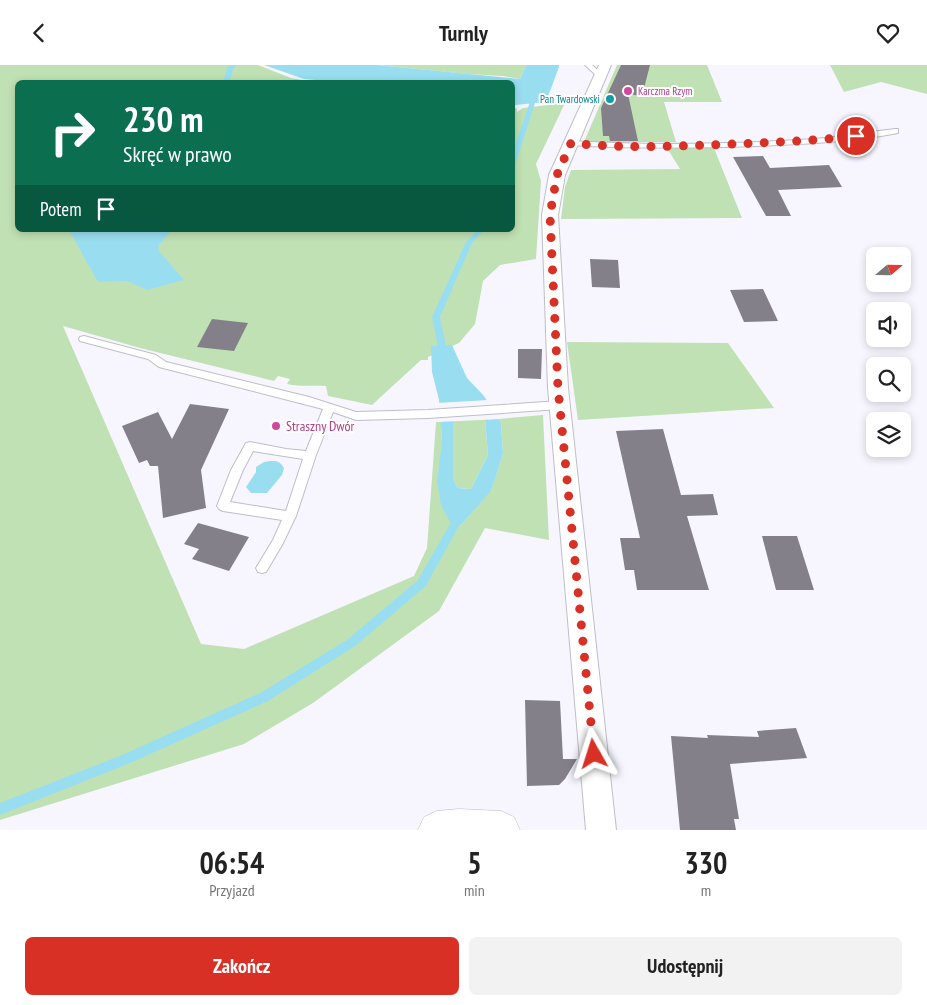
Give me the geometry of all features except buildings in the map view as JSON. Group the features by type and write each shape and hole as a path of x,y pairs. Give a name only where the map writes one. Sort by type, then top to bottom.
{"street":[{"path":"598,69 571,143 557,175 550,215 560,405 601,830"},
{"path":"437,830 459,828 501,830"}],"lane":[{"path":"571,143 618,146 686,146 817,141 895,131"},
{"path":"84,339 152,357 163,365 309,401 356,416 428,414 560,405"},
{"path":"262,568 278,542 290,516 310,455 329,408"},
{"path":"290,516 223,506 237,470 250,446 286,453 310,455"}],"green space":[{"path":"0,65 258,65 291,78 302,80 15,80 15,232 515,232 515,108 517,112 523,108 565,103 536,164 541,181 536,259 500,265 483,281 475,324 459,343 428,357 428,360 421,360 372,405 328,396 326,386 287,384 290,379 278,376 274,381 140,348 63,326 201,644 244,649 414,576 427,548 436,422 441,422 442,441 461,525 491,490 503,454 501,423 498,419 543,415 549,540 485,528 439,611 313,703 244,744 0,820"},
{"path":"377,65 526,65 520,79"},
{"path":"617,65 707,65 722,102 664,102 676,142 584,142"},
{"path":"830,65 927,65 927,94 881,82 844,92"},
{"path":"667,148 714,148 742,218 561,219 565,187 571,170 680,169"},
{"path":"567,342 728,343 774,408 578,420"},
{"path":"485,419 488,455 471,489 458,488 453,479 453,421"}],"water":[{"path":"264,65 377,65 520,79 526,65 559,65 546,102 515,105 515,80 304,79"},
{"path":"70,232 170,232 159,245 158,250 184,280 147,290 127,281 98,282"},
{"path":"452,345 467,378 484,396 501,423 503,454 491,491 461,525 450,522 441,505 437,481 442,441 439,400 432,372 431,346","holes":["485,419 488,455 471,489 458,488 453,479 453,421"]},
{"path":"270,461 276,461 281,464 284,468 282,475 267,493 251,493 246,487 256,472 256,467"}],"pier":[{"path":"489,400 501,419 438,422 437,403"}],"waterway":[{"path":"227,80 230,68 234,65"},
{"path":"515,156 535,94"},
{"path":"444,356 436,317 469,242 479,232"},
{"path":"0,809 126,759 264,697 351,643 422,583 461,513"}],"place":[{"name":"Karczma Rzym","path":"628,91"},
{"name":"Pan Twardowski","path":"610,99"},
{"name":"Straszny Dwór","path":"276,426"}],"route":[{"path":"594,754 558,388 550,215 557,175 571,143 618,146 671,146 817,141 856,136"}]}
